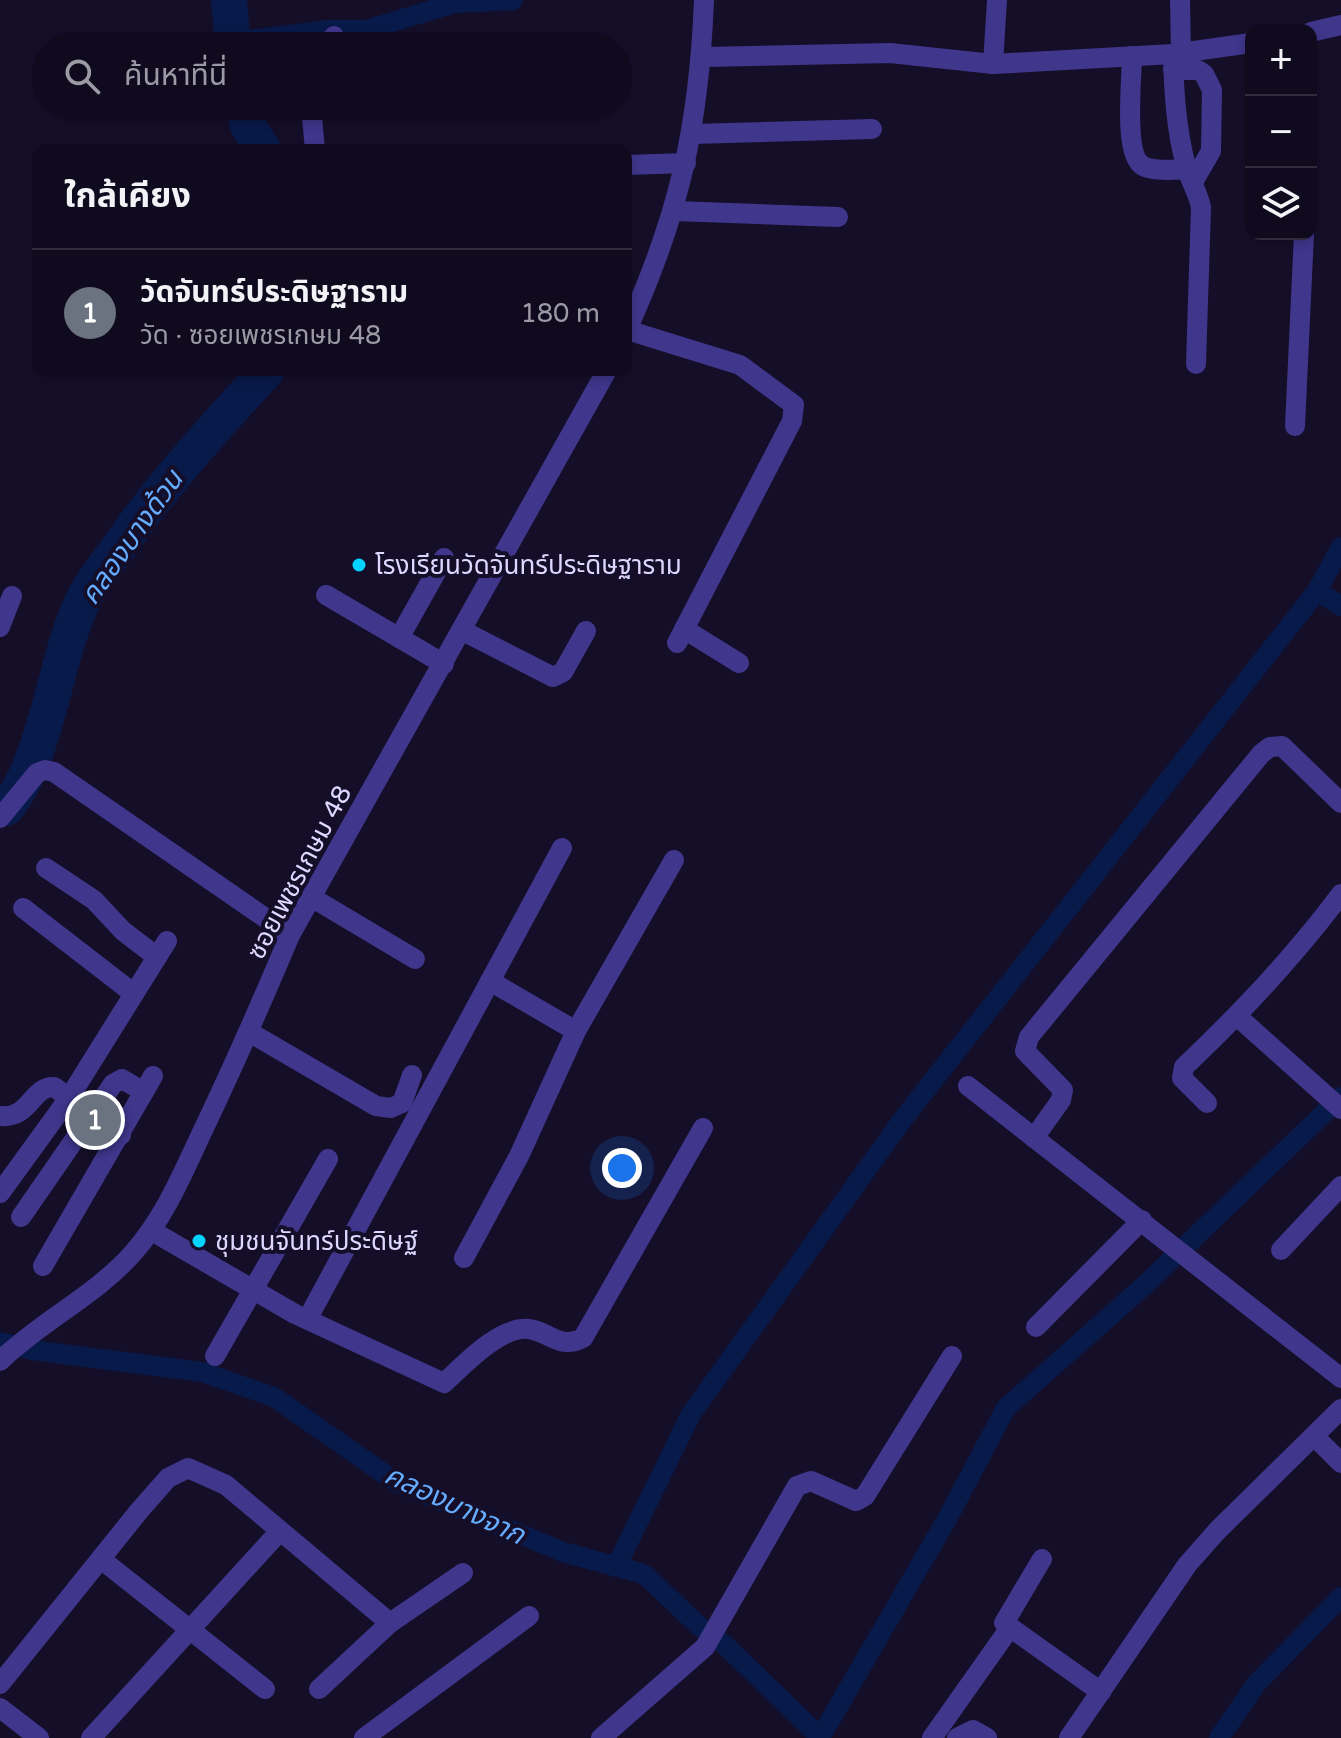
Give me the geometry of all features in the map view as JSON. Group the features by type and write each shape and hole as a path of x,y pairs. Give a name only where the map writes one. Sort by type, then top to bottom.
{"street":[{"path":"632,317 664,244 686,163 704,57 704,0"},
{"path":"993,64 997,0"},
{"path":"1180,0 1174,98 1190,176 1201,207 1196,364"},
{"path":"1317,31 1341,25"},
{"path":"704,57 890,53 993,64 1132,56 1176,59 1245,44"},
{"path":"1132,56 1131,143 1135,160 1145,167 1190,176"},
{"path":"1176,59 1204,74 1212,90 1211,151 1190,176"},
{"path":"312,120 314,144"},
{"path":"692,134 872,129"},
{"path":"632,165 686,163"},
{"path":"675,211 838,217"},
{"path":"1295,426 1304,240"},
{"path":"632,333 740,365 794,405 792,421 680,636 739,663"},
{"name":"ซอยเพชรเกษม 48","path":"0,1361 20,1342 120,1267 152,1231 171,1198 249,1032 290,935 604,376"},
{"path":"399,638 444,558"},
{"path":"326,595 444,664"},
{"path":"0,627 12,596"},
{"path":"463,631 553,677 563,672 586,631"},
{"path":"1034,1138 1061,1100 1063,1090 1025,1051 1029,1037 1261,754 1270,747 1282,746 1341,803"},
{"path":"3,810 37,773 54,772 290,935"},
{"path":"308,1318 562,848"},
{"path":"464,1258 519,1156 576,1031 674,860"},
{"path":"0,1193 69,1098 162,949 123,931 94,900 46,868"},
{"path":"1207,1103 1182,1078 1184,1067 1238,1017 1300,948 1341,894"},
{"path":"311,897 415,959"},
{"path":"23,908 133,993"},
{"path":"490,981 576,1031"},
{"path":"1238,1017 1334,1104"},
{"path":"249,1032 376,1106 391,1108 402,1103 412,1075"},
{"path":"21,1217 94,1116 113,1084 122,1079 149,1084 43,1266"},
{"path":"968,1086 1341,1378"},
{"path":"0,1116 11,1117 26,1110 46,1087 54,1087 121,1135"},
{"path":"152,1231 252,1290 444,1383 465,1360 514,1332 532,1329 552,1340 572,1343 583,1338 703,1128"},
{"path":"215,1356 328,1159"},
{"path":"1281,1250 1341,1186"},
{"path":"1036,1327 1142,1220"},
{"path":"601,1738 643,1705 705,1647 797,1486 811,1481 847,1500 856,1501 865,1496 952,1356"},
{"path":"1069,1738 1187,1565 1217,1531 1314,1436 1338,1417"},
{"path":"1314,1436 1341,1463"},
{"path":"0,1684 168,1478 188,1468 226,1485 390,1623"},
{"path":"91,1738 280,1531"},
{"path":"1042,1559 1005,1616 1004,1623 1101,1692"},
{"path":"102,1560 265,1689"},
{"path":"319,1689 390,1623 463,1573"},
{"path":"364,1738 529,1616"},
{"path":"932,1738 1009,1629"},
{"path":"0,1708 39,1738"},
{"path":"957,1738 973,1730 987,1738"}],"waterway":[{"name":"คลองบางด้วน","path":"229,0 232,32"},
{"path":"313,32 366,30 455,3 513,0"},
{"name":"คลองบางด้วน","path":"247,120 259,144"},
{"name":"คลองบางด้วน","path":"6,808 31,764 65,650 88,591 171,478 262,376"},
{"path":"616,1567 691,1414 903,1119 1317,591 1341,547"},
{"path":"1317,591 1341,606"},
{"path":"821,1736 947,1519 1006,1408 1146,1284 1341,1097"},
{"name":"คลองบางจาก","path":"0,1342 32,1350 202,1372 274,1397 396,1482 563,1552 644,1574 699,1626 726,1646 821,1738"},
{"path":"1219,1738 1257,1683 1341,1597"}],"place":[{"name":"โรงเรียนวัดจันทร์ประดิษฐาราม","path":"359,565"},
{"name":"วัดจันทร์ประดิษฐาราม","path":"95,1120"},
{"name":"ชุมชนจันทร์ประดิษฐ์","path":"199,1241"}]}
